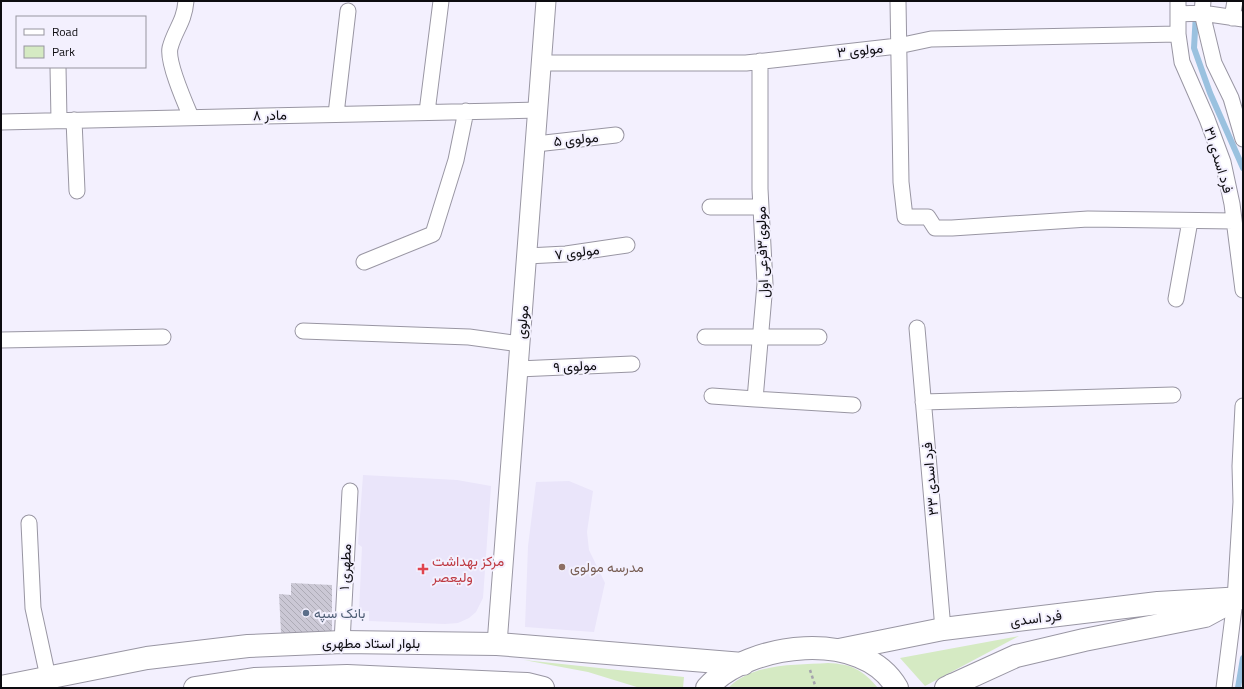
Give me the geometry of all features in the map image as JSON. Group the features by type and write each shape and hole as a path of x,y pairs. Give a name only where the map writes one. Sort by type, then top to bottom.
{"main road":[{"name":"فرد اسدی","path":"839,650 943,629 1158,603 1239,599"},
{"path":"949,687 1016,656 1084,640 1205,616 1239,599"},
{"name":"بلوار استاد مطهری","path":"1,687 147,658 248,646 342,642 497,644 743,664"},
{"path":"707,688 720,676 763,655 798,648 839,650 868,660 881,668 898,688"},
{"path":"195,688 254,678 280,683 355,676 526,684 544,688"}],"street":[{"path":"186,1 185,16 170,50 174,75 191,117"},
{"path":"426,112 441,1"},
{"name":"مولوی","path":"497,644 539,110 546,1"},
{"path":"898,1 901,182 904,216 928,217 935,228 1088,219 1234,221"},
{"path":"1178,7 1203,7 1238,18 1235,1"},
{"name":"فرد اسدی ۳۱","path":"1178,7 1178,34 1182,62 1207,119 1223,162 1232,204 1243,290"},
{"name":"فرد اسدی ۳۱","path":"1203,7 1214,63 1230,98 1243,139"},
{"path":"336,114 348,11"},
{"name":"مولوی ۳","path":"542,63 746,63 898,46 931,38 1178,34"},
{"name":"مولوی۳فرعی اول","path":"755,399 765,284 761,207 760,61"},
{"path":"58,68 59,120"},
{"name":"مادر ۸","path":"1,122 539,110"},
{"path":"364,262 432,234 456,160 466,111"},
{"path":"74,120 77,190"},
{"name":"مولوی ۵","path":"536,144 616,135"},
{"path":"710,208 761,207"},
{"path":"1176,299 1190,221"},
{"name":"مولوی ۷","path":"527,256 566,254 627,245"},
{"name":"فرد اسدی ۳۳","path":"916,328 943,629"},
{"path":"303,331 469,337 520,344"},
{"path":"1,340 163,337"},
{"path":"705,337 819,338"},
{"name":"مولوی ۹","path":"518,369 632,364"},
{"path":"923,402 1173,395"},
{"path":"712,396 853,405"},
{"path":"1224,688 1239,599 1241,502 1240,466 1243,406"},
{"name":"مطهری ۱","path":"342,642 350,491"},
{"path":"29,523 33,608 48,677"}],"path":[{"path":"808,664 816,688"}],"shaded area":[{"name":"مرکز بهداشت ولیعصر","path":"363,475 457,480 491,486 483,598 476,612 469,618 458,623 445,624 369,621 369,611 359,611 362,547 358,544"},
{"name":"مدرسه مولوی","path":"569,481 593,491 587,532 589,550 605,583 594,632 525,627 528,546 536,482"}],"green space":[{"path":"1019,636 925,686 900,658"},
{"path":"524,660 684,677 683,688 640,688 588,672"},
{"path":"828,663 844,665 862,672 878,688 728,688 738,680 762,670 788,665"}],"building":[{"name":"بانک سپه","path":"291,583 332,585 332,631 281,633 279,594 291,595"}],"waterway":[{"path":"1196,13 1194,48 1210,93 1243,168"},
{"path":"1238,688 1243,658"}],"place":[{"name":"مدرسه مولوی","path":"562,567"},
{"name":"مرکز بهداشت ولیعصر","path":"423,569"},
{"name":"بانک سپه","path":"306,613"}]}
